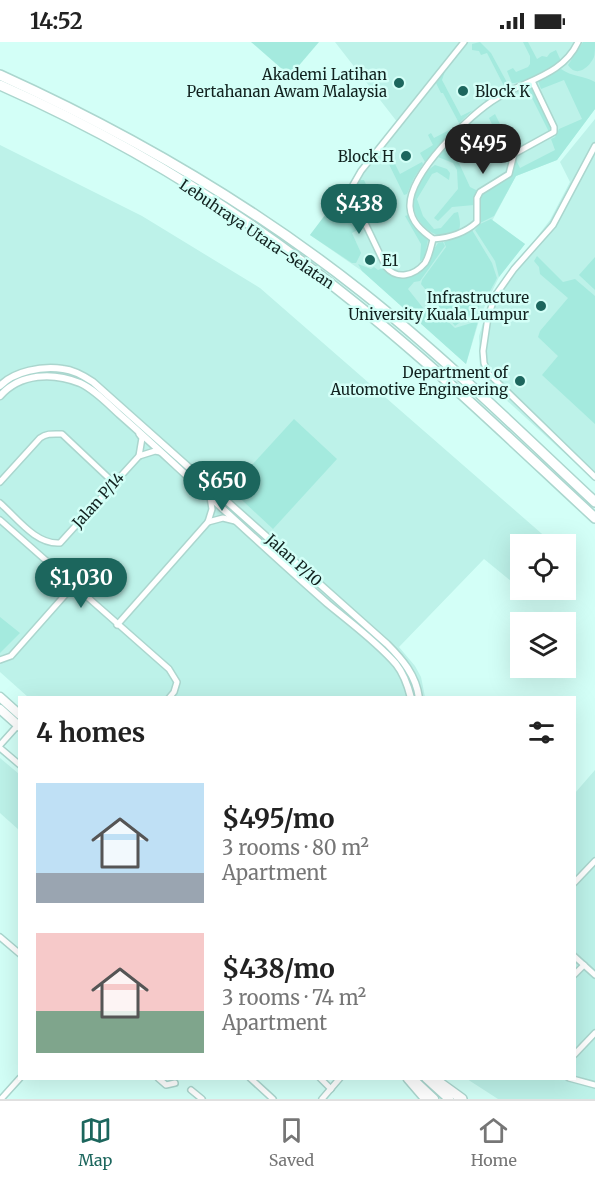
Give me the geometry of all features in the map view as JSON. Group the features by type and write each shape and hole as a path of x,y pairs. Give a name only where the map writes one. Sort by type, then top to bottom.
{"highway":[{"name":"Lebuhraya Utara–Selatan","path":"0,75 61,102 130,139 219,191 317,258 363,292 429,348 595,502"},
{"name":"Lebuhraya Utara–Selatan","path":"0,85 57,110 146,160 214,201 310,267 421,358 595,518"},
{"path":"412,1080 426,1099"},
{"path":"436,1080 462,1099"}],"main road":[{"path":"0,697 18,713"},
{"path":"0,709 18,725"},
{"path":"412,1080 434,1099"},
{"path":"428,1080 449,1099"}],"street":[{"path":"433,239 428,257 419,268 405,276 392,273 386,267 353,198 353,188 361,171 464,42"},
{"path":"433,239 416,224 412,216 411,195 417,181 443,146 470,119 497,98 561,65 572,54 578,42"},
{"path":"433,239 451,236 477,222 477,198 480,192 509,174 514,154 554,132 532,81"},
{"path":"595,146 557,219 514,269 495,296 488,317 483,351 485,368 494,379 595,477"},
{"name":"Jalan P/10","path":"0,386 14,376 30,370 46,368 70,371 93,382 387,644 404,662 414,679 418,696"},
{"name":"Jalan P/10","path":"0,396 6,389 31,377 46,375 62,377 90,388 398,666 410,696"},
{"path":"137,430 141,438 139,456 155,451 163,453"},
{"path":"0,482 40,438 46,434 62,434 114,483"},
{"name":"Jalan P/14","path":"0,503 41,541 60,543 139,456"},
{"path":"117,625 208,522 212,509 210,497"},
{"path":"208,522 223,518 237,521"},
{"path":"0,520 169,669 177,681 174,692 170,696"},
{"path":"0,660 11,656 73,586"},
{"path":"18,727 0,746 18,763"},
{"path":"576,881 595,861"},
{"path":"0,937 18,952"},
{"path":"576,958 595,975"},
{"path":"576,973 584,965"},
{"path":"576,1054 595,1033"},
{"path":"2,1099 18,1080"},
{"path":"160,1080 166,1085 175,1083"},
{"path":"252,1080 273,1099"},
{"path":"322,1080 331,1089"},
{"path":"322,1099 338,1080"},
{"path":"576,1080 595,1085"},
{"path":"191,1090 202,1099"}],"shaded area":[{"path":"335,42 595,42 595,109 557,160 516,176 492,221 525,244 499,277 481,314 466,364 362,271 310,235 398,123"},
{"name":"Infrastructure University Kuala Lumpur","path":"595,119 595,481 492,387 480,372 479,336 491,297 550,220 570,182 560,162"},
{"path":"0,145 142,216 260,288 542,534 510,534 510,580 484,559 399,647 421,677 425,696 27,696 0,672"},
{"path":"0,758 18,773 18,829 0,813"},
{"path":"595,770 595,1099 498,1099 469,1080 576,1080 576,792"}],"green space":[{"path":"251,42 319,42 290,76"},
{"path":"480,42 491,53 510,88 485,101 483,97 504,86 487,53 481,55 479,51 472,50 472,44"},
{"path":"523,42 528,42 537,59 542,56 547,57 556,50 561,61 540,75 512,83 507,71 513,68 516,72 530,64 530,56"},
{"path":"583,42 595,42 594,57 586,68 575,71 568,65"},
{"path":"561,69 595,82 595,109 557,160 516,176 494,216 478,224 480,199 487,190 512,176 513,163 516,160 520,168 555,150 551,139 555,137 559,129 582,119 564,80 541,89 538,81"},
{"path":"445,71 442,80 461,116 473,110 459,123 436,83"},
{"path":"531,83 553,132 524,146 510,162 489,118 495,114 513,150 549,132 529,92 519,96 516,89"},
{"path":"455,127 425,162 420,153 433,145 428,135 431,133 434,138"},
{"path":"460,136 463,140 453,150 470,187 478,191 474,205 452,207 438,221 434,218 458,189 457,170 453,163 438,157 450,143"},
{"path":"390,154 400,174 422,162 423,164 407,194 404,195 385,156"},
{"path":"435,165 447,169 450,173 449,180 437,172 432,174 417,199 423,216 434,229 441,228 454,213 458,212 459,229 452,235 444,236 428,230 416,215 413,206 414,196 420,183"},
{"path":"359,180 364,180 372,197 361,208 355,194 355,187"},
{"path":"346,187 349,189 350,199 363,227 352,233 361,253 356,263 352,263 310,235"},
{"path":"408,215 414,227 428,240 424,260 420,261 421,244 405,216"},
{"path":"491,219 525,244 499,277 495,261 475,230 480,224"},
{"path":"472,230 492,263 497,278 480,306 455,326 421,284 446,247 444,242"},
{"path":"443,242 445,246 420,281 414,282 408,289 427,313 431,312 440,321 444,318 455,328 478,321 466,364 362,271 358,264 371,269 383,268 401,278 409,277 422,267 438,243"},
{"path":"537,256 563,282 575,279 595,296 595,424 542,375 558,356 538,337 540,331 568,298 540,274 539,267 534,261"},
{"path":"595,257 595,290 579,275"},
{"path":"294,419 337,459 273,529 230,489"},
{"path":"0,617 20,633 0,653"}],"place":[{"name":"Akademi Latihan Pertahanan Awam Malaysia","path":"399,83"},
{"name":"Block K","path":"463,91"},
{"name":"Block H","path":"406,156"},
{"name":"E1","path":"370,260"},
{"name":"Infrastructure University Kuala Lumpur","path":"541,306"},
{"name":"Department of Automotive Engineering","path":"520,381"}]}
